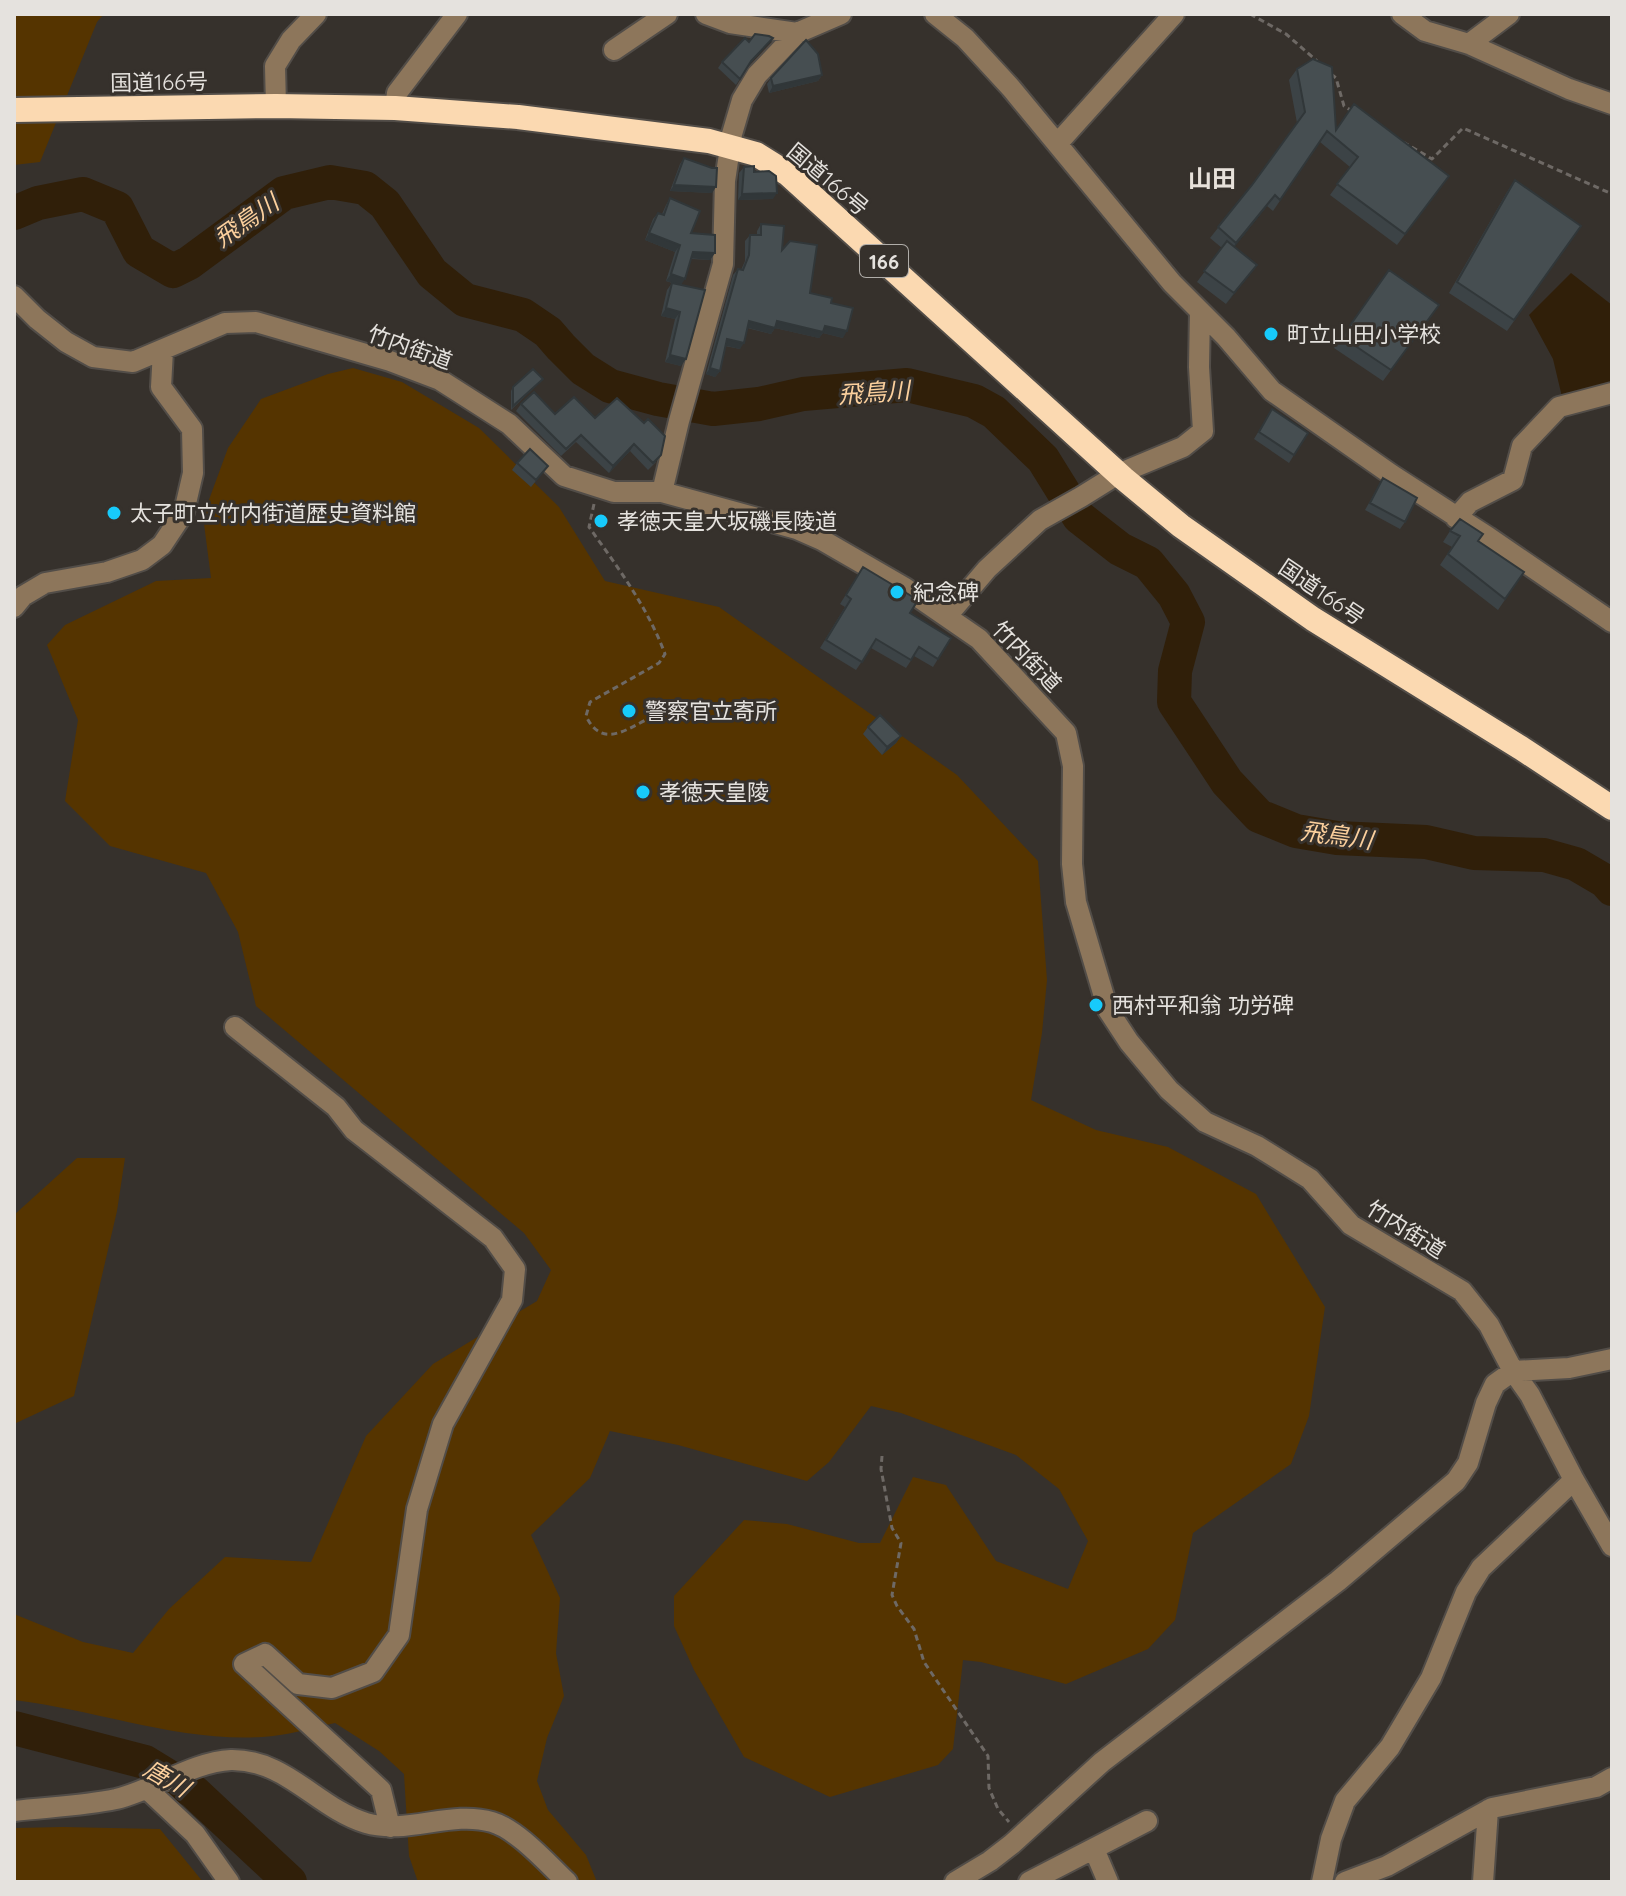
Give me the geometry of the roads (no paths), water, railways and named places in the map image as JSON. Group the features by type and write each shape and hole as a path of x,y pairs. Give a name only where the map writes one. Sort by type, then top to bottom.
{"highway":[{"name":"国道166号","path":"14,110 276,106 395,108 518,117 709,141 756,154 788,174 1118,474 1181,526 1313,619 1612,808"}],"street":[{"path":"276,106 275,66 291,40 316,14"},
{"path":"395,108 397,93 457,14"},
{"path":"614,50 667,14"},
{"path":"706,14 730,23 797,33"},
{"path":"662,492 723,264 725,181 729,147 742,100 757,75 797,33 841,14"},
{"path":"935,14 965,38 1011,88 1172,283 1226,337 1272,391 1612,622"},
{"path":"1402,14 1425,31 1469,44 1557,84 1612,104"},
{"path":"1469,44 1509,14"},
{"path":"1058,143 1172,16"},
{"name":"竹内街道","path":"14,296 66,342 93,357 133,362 225,323 256,322 390,361 440,380 464,394 509,424 564,476 614,492 662,492 797,529 905,588 979,639 1066,733 1073,766 1072,864 1076,902 1108,1010 1129,1042 1169,1090 1205,1122 1257,1146 1310,1179 1351,1225 1462,1291 1489,1325 1612,1546"},
{"path":"947,616 987,569 1040,520 1118,474 1183,447 1203,431 1200,311"},
{"path":"14,607 23,596 45,583 107,572 142,560 162,545 184,512 193,473 192,429 161,387 163,350"},
{"path":"1456,518 1470,502 1513,480 1522,446 1559,407 1612,393"},
{"path":"235,1027 336,1107 354,1130 493,1238 515,1269 512,1300 443,1424 417,1509 399,1635 373,1672 332,1688 298,1684 265,1654 244,1664 381,1790 390,1827"},
{"path":"955,1882 990,1861 1102,1762 1338,1581 1456,1481 1468,1463 1495,1384 1513,1371 1569,1368 1612,1359"},
{"path":"1322,1882 1331,1839 1345,1801 1390,1747 1431,1678 1466,1592 1481,1568 1574,1480"},
{"path":"14,1811 115,1799 205,1765 229,1760 251,1762 278,1770 347,1817 371,1824 390,1827 469,1819 493,1822 519,1837 567,1882"},
{"path":"1345,1882 1386,1874 1488,1810 1596,1787 1612,1778"},
{"path":"147,1789 195,1834 229,1882"},
{"path":"1483,1882 1488,1810"},
{"path":"1029,1882 1147,1821"},
{"path":"1094,1849 1108,1882"}],"waterway":[{"name":"飛鳥川","path":"14,213 38,203 83,194 117,208 139,251 173,271 189,263 284,193 330,182 365,188 385,204 432,273 465,300 523,315 548,332 583,369 610,386 713,409 759,404 803,394 907,385 974,401 994,412 1043,459 1079,517 1120,549 1148,563 1174,595 1188,622 1175,671 1174,702 1227,782 1259,816 1296,831 1337,838 1426,842 1474,853 1544,855 1576,864 1605,881 1612,889"},
{"name":"唐川","path":"14,1728 145,1762 194,1792 290,1882"}],"place":[{"name":"町立山田小学校","path":"1271,334"},
{"name":"太子町立竹内街道歴史資料館","path":"114,513"},
{"name":"孝徳天皇大坂磯長陵道","path":"601,521"},
{"name":"紀念碑","path":"897,592"},
{"name":"警察官立寄所","path":"629,711"},
{"name":"孝徳天皇陵","path":"643,792"},
{"name":"西村平和翁 功労碑","path":"1096,1005"}],"district":[{"name":"山田","path":"1212,178"}]}
